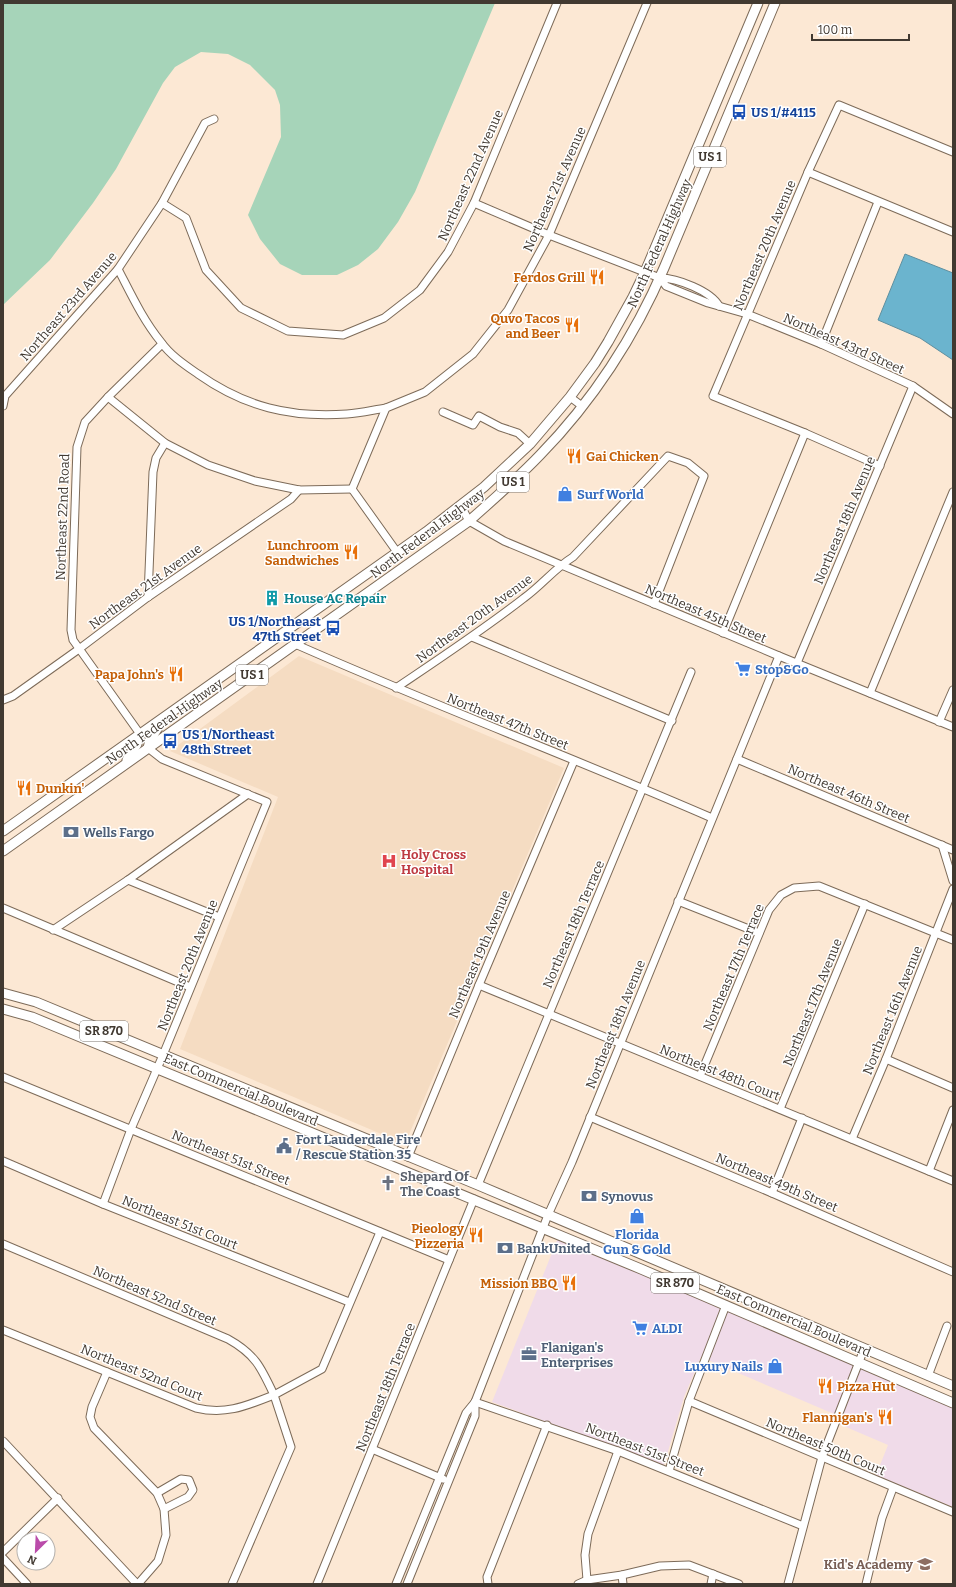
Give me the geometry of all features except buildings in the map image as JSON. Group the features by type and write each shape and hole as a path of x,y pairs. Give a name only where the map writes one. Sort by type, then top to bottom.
{"main road":[{"name":"North Federal Highway","path":"3,831 461,506 491,481 530,444 570,397 595,363 633,297 645,272 758,3"},
{"name":"North Federal Highway","path":"3,851 469,521 541,454 582,406 622,348 660,278 774,3"},
{"path":"696,152 698,162 705,170"},
{"path":"390,577 396,566 397,552"},
{"path":"148,748 150,740 164,718"},
{"path":"123,766 137,744 140,734"},
{"path":"56,813 61,801 61,790"},
{"name":"East Commercial Boulevard","path":"3,993 36,1002 478,1185 953,1386"},
{"name":"East Commercial Boulevard","path":"3,1009 32,1016 544,1228 953,1403"},
{"path":"305,1129 323,1130 334,1126"}],"street":[{"name":"Northeast 22nd Avenue","path":"162,203 186,218 206,270 240,308 288,331 343,335 384,318 420,290 448,252 474,203 557,3"},
{"name":"Northeast 21st Avenue","path":"118,269 142,316 162,344 187,366 217,388 246,400 278,412 303,414 347,414 386,408 425,392 473,354 508,310 549,235 647,3"},
{"name":"Northeast 20th Avenue","path":"805,433 713,396 808,172 839,105 953,152"},
{"name":"Northeast 23rd Avenue","path":"3,406 5,396 118,269 162,203 205,123 214,119"},
{"path":"808,172 953,232"},
{"path":"821,344 878,202"},
{"name":"Northeast 43rd Street","path":"474,203 549,235 660,278 666,286 708,303 747,314 821,344 913,386 953,414"},
{"name":"Northeast 22nd Road","path":"140,734 73,640 71,630 77,447 85,422 162,344"},
{"name":"Northeast 18th Avenue","path":"797,663 913,386"},
{"path":"108,397 165,443 208,465 254,481 299,490 352,489"},
{"path":"570,397 582,406"},
{"path":"352,489 386,408"},
{"path":"443,412 473,425 479,416 500,427 518,433 530,444"},
{"path":"724,633 805,433 880,466"},
{"path":"148,597 153,472 156,458 165,443"},
{"name":"Northeast 20th Avenue","path":"396,688 472,637 535,590 561,565 573,557 668,456 688,463 704,476 654,604"},
{"path":"352,489 397,552"},
{"name":"Northeast 21st Avenue","path":"3,700 13,696 148,597 291,499 299,490"},
{"path":"870,693 953,492"},
{"path":"461,506 469,521"},
{"name":"Northeast 45th Street","path":"469,521 504,541 953,727"},
{"path":"472,637 672,721"},
{"name":"Northeast 47th Street","path":"295,644 396,688 643,788 712,818"},
{"name":"Northeast 18th Avenue","path":"396,1584 466,1413 475,1402 548,1215 590,1117 779,656"},
{"name":"Northeast 18th Terrace","path":"478,1185 672,721 691,672"},
{"path":"939,722 953,690"},
{"path":"148,748 162,759 248,794"},
{"name":"Northeast 46th Street","path":"737,759 953,850"},
{"name":"Northeast 19th Avenue","path":"408,1157 574,761"},
{"name":"Northeast 20th Avenue","path":"103,1204 131,1129 158,1068 267,802 248,794"},
{"path":"53,930 128,880 248,794"},
{"path":"942,846 953,881"},
{"path":"128,880 219,917"},
{"name":"Northeast 17th Terrace","path":"700,1076 769,910 780,895 794,888 819,886 865,904"},
{"name":"Northeast 16th Avenue","path":"852,1139 886,1059 953,889"},
{"path":"678,901 759,933"},
{"path":"865,904 953,940"},
{"name":"Northeast 17th Avenue","path":"780,1109 865,904"},
{"path":"3,908 190,988"},
{"name":"Northeast 48th Court","path":"479,985 953,1181"},
{"path":"886,1059 953,1088"},
{"name":"Northeast 51st Street","path":"3,1077 449,1260"},
{"path":"929,1171 953,1110"},
{"name":"Northeast 49th Street","path":"590,1117 772,1193 953,1272"},
{"path":"772,1193 802,1118"},
{"name":"Northeast 51st Court","path":"3,1161 103,1204 349,1302"},
{"name":"Northeast 18th Terrace","path":"318,1584 474,1199"},
{"path":"232,1584 291,1446 274,1395 322,1369 349,1302 380,1232"},
{"name":"Northeast 52nd Street","path":"3,1244 228,1339 243,1347 252,1356 262,1370 274,1395"},
{"path":"669,1471 690,1401 726,1305"},
{"path":"928,1376 948,1326"},
{"name":"Northeast 52nd Court","path":"3,1330 196,1408 210,1412 223,1412 235,1409 274,1395"},
{"path":"788,1584 822,1457 864,1349"},
{"path":"3,1441 138,1584 158,1561 166,1535 164,1510 157,1493 94,1428 90,1417 92,1407 107,1372"},
{"name":"Northeast 50th Court","path":"690,1401 893,1488 953,1512"},
{"name":"Northeast 18th Avenue","path":"407,1584 475,1416 475,1402"},
{"name":"Northeast 51st Street","path":"475,1402 547,1425 618,1451 804,1526"},
{"path":"488,1584 487,1577 547,1425"},
{"path":"372,1449 449,1481"},
{"path":"587,1580 585,1555 588,1534 618,1451"},
{"path":"157,1493 181,1479 189,1480 193,1490 188,1498 164,1510"},
{"path":"866,1584 882,1518 893,1488"},
{"path":"3,1552 58,1498"},
{"path":"3,1558 27,1584"},
{"path":"578,1584 587,1580 622,1575 660,1566 689,1565 739,1584"},
{"path":"711,1584 713,1574"},
{"path":"622,1575 623,1584"}],"shaded area":[{"name":"Holy Cross Hospital","path":"299,656 564,768 405,1144 180,1049 278,797 170,751"},
{"path":"558,1238 953,1406 953,1507 876,1475 888,1445 839,1424 834,1414 701,1357 684,1397 664,1465 492,1402"}],"green space":[{"path":"3,3 495,3 415,192 398,222 378,249 358,265 337,275 302,275 280,264 260,239 248,215 281,137 280,105 275,90 250,65 228,54 201,52 175,67 163,83 116,169 93,203 50,260 3,305"}],"water":[{"path":"905,254 953,273 953,360 920,338 878,320"}],"place":[{"name":"US 1/#4115","path":"739,112"},
{"name":"Ferdos Grill","path":"597,277"},
{"name":"Quvo Tacos and Beer","path":"572,325"},
{"name":"Gai Chicken","path":"574,456"},
{"name":"Surf World","path":"565,494"},
{"name":"Lunchroom Sandwiches","path":"351,552"},
{"name":"House AC Repair","path":"272,598"},
{"name":"US 1/Northeast 47th Street","path":"333,628"},
{"name":"Stop&Go","path":"743,669"},
{"name":"Papa John's","path":"176,674"},
{"name":"US 1/Northeast 48th Street","path":"170,741"},
{"name":"Dunkin'","path":"24,788"},
{"name":"Wells Fargo","path":"71,832"},
{"name":"Holy Cross Hospital","path":"389,861"},
{"name":"Fort Lauderdale Fire / Rescue Station 35","path":"284,1146"},
{"name":"Shepard Of The Coast","path":"388,1183"},
{"name":"Synovus","path":"589,1196"},
{"name":"Florida Gun & Gold","path":"637,1216"},
{"name":"Pieology Pizzeria","path":"476,1235"},
{"name":"BankUnited","path":"505,1248"},
{"name":"Mission BBQ","path":"569,1283"},
{"name":"ALDI","path":"640,1328"},
{"name":"Flanigan's Enterprises","path":"529,1354"},
{"name":"Luxury Nails","path":"775,1366"},
{"name":"Pizza Hut","path":"825,1386"},
{"name":"Flannigan's","path":"885,1417"},
{"name":"Kid's Academy","path":"925,1564"}]}
